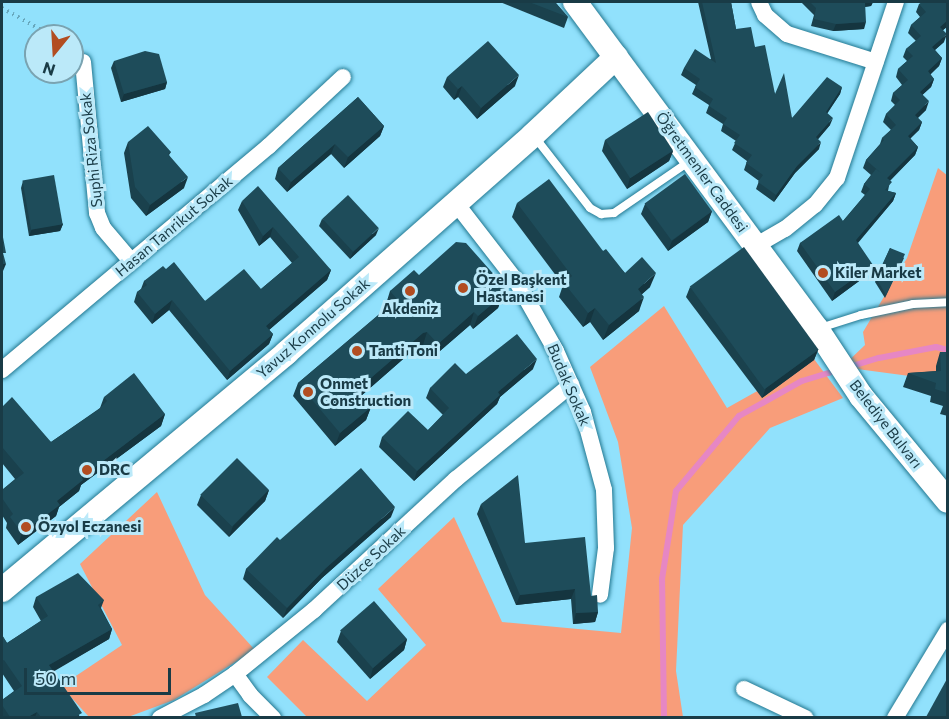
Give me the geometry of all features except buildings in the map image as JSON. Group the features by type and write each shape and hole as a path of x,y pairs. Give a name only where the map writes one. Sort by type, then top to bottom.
{"street":[{"name":"Öğretmenler Caddesi","path":"575,2 693,159 822,337"},
{"path":"759,2 765,15 787,33 876,62"},
{"path":"755,246 785,230 830,189 842,168 896,2"},
{"name":"Yavuz Konnolu Sokak","path":"2,587 286,353 533,135 616,57"},
{"name":"Suphi Riza Sokak","path":"84,73 97,213 103,228 131,261"},
{"name":"Hasan Tanrikut Sokak","path":"2,370 269,146 343,77"},
{"name":"Budak Sokak","path":"455,202 517,282 556,351 593,442 604,490 606,548 600,595"},
{"name":"Belediye Bulvarı","path":"822,337 861,396 948,501"},
{"name":"Düzce Sokak","path":"160,717 204,695 235,674 314,610 488,452 571,385"},
{"path":"895,717 948,630"},
{"path":"235,674 250,695 273,717"},
{"path":"744,689 805,717"}],"lane":[{"path":"533,135 590,208 601,214 614,213 693,159"},
{"path":"822,337 861,315 913,304 948,302"}],"path":[{"path":"2,8 31,24"}],"shaded area":[{"path":"938,168 948,176 947,381 842,367 865,345 863,332 907,258"},
{"path":"664,306 727,408 814,359 843,398 770,428 683,525 676,671 683,717 307,717 267,677 303,640 367,701 426,645 378,589 454,517 502,622 621,633 632,528 618,442 590,367"},
{"path":"157,492 205,595 255,650 174,700 128,717 89,717 61,686 122,645 80,564"}],"waterway":[{"path":"849,367 879,358 936,347 948,350"},
{"path":"664,718 662,579 676,491 739,416 802,381 839,370"}],"place":[{"name":"Kiler Market","path":"823,273"},
{"name":"Özel Başkent Hastanesi","path":"463,288"},
{"name":"Akdeniz","path":"410,291"},
{"name":"Tanti Toni","path":"357,351"},
{"name":"Onmet Construction","path":"308,392"},
{"name":"DRC","path":"87,470"},
{"name":"Özyol Eczanesi","path":"26,527"}]}
